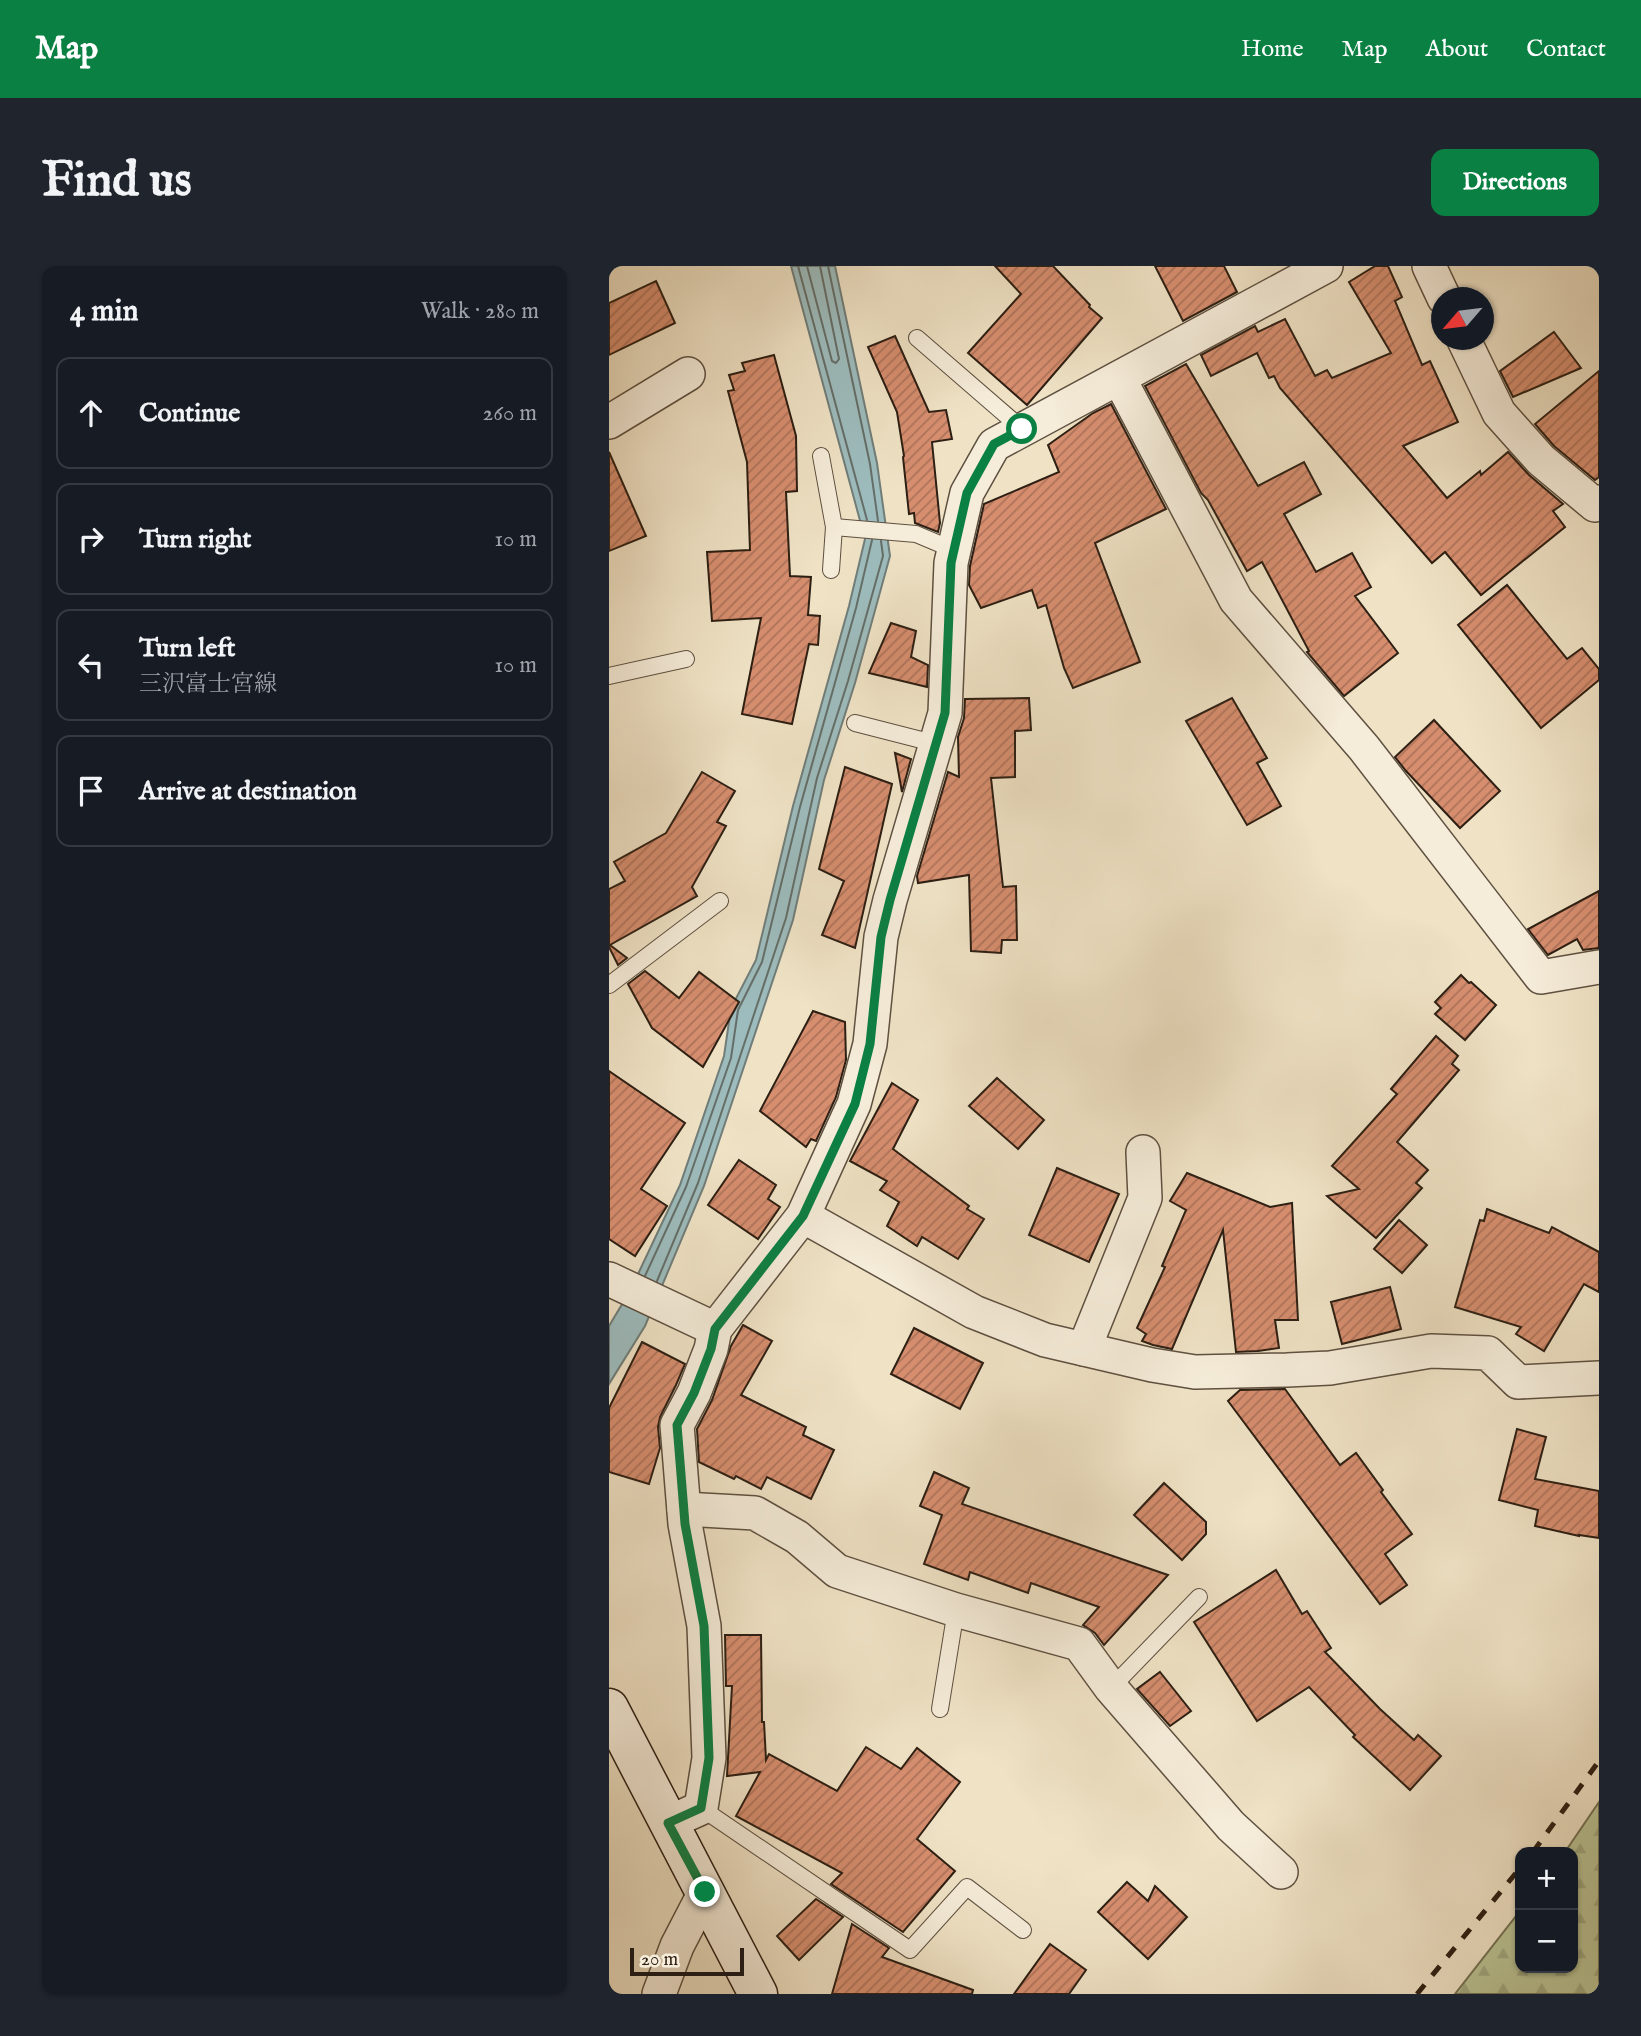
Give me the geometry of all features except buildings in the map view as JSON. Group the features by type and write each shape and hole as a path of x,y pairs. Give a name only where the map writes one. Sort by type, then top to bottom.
{"main road":[{"path":"609,1708 685,1816 705,1892 758,1994"}],"street":[{"path":"685,1816 709,1758 704,1626 684,1509 677,1425 698,1382 711,1349 715,1329 803,1216 855,1104 870,1044 881,937 945,713 951,563 967,493 994,444 1326,266"},
{"path":"1429,266 1439,287"},
{"path":"1469,350 1499,413 1541,460 1598,506"},
{"path":"609,422 688,374"},
{"path":"1119,378 1236,600 1364,748 1541,977 1599,967"},
{"path":"1084,1349 1145,1198 1143,1153"},
{"path":"803,1216 974,1312 1045,1340 1152,1365 1195,1372 1330,1368 1431,1351 1488,1353 1518,1382 1599,1378"},
{"path":"613,1281 715,1329"},
{"path":"684,1509 755,1513 797,1537 837,1571 956,1611 1079,1644 1111,1688 1231,1826 1282,1872"},
{"path":"659,1994 677,1946 705,1892"}],"lane":[{"path":"917,338 1022,429"},
{"path":"821,456 839,527 831,570"},
{"path":"839,527 916,534 954,550"},
{"path":"609,676 686,659"},
{"path":"855,723 936,744"},
{"path":"609,985 720,901"},
{"path":"1111,1688 1199,1597"},
{"path":"940,1709 956,1611"},
{"path":"685,1816 910,1950 967,1887 1023,1930"}],"green space":[{"path":"1599,1802 1599,1994 1455,1994 1515,1917 1515,1973 1578,1973 1578,1847 1568,1847"}],"water":[{"path":"791,266 835,266 877,463 890,556 855,683 824,780 793,920 704,1186 645,1326 609,1384 609,1326 630,1291 680,1185 724,1056 731,1008 756,960 793,806 865,539"}],"railway":[{"path":"1537,1847 1599,1761"},
{"path":"1417,1994 1515,1874"}],"route":[{"path":"705,1892 668,1823 701,1808 709,1758 704,1626 685,1524 677,1425 694,1393 711,1349 715,1329 803,1216 855,1104 870,1044 881,937 945,713 951,563 967,493 994,444 1022,429"}]}
